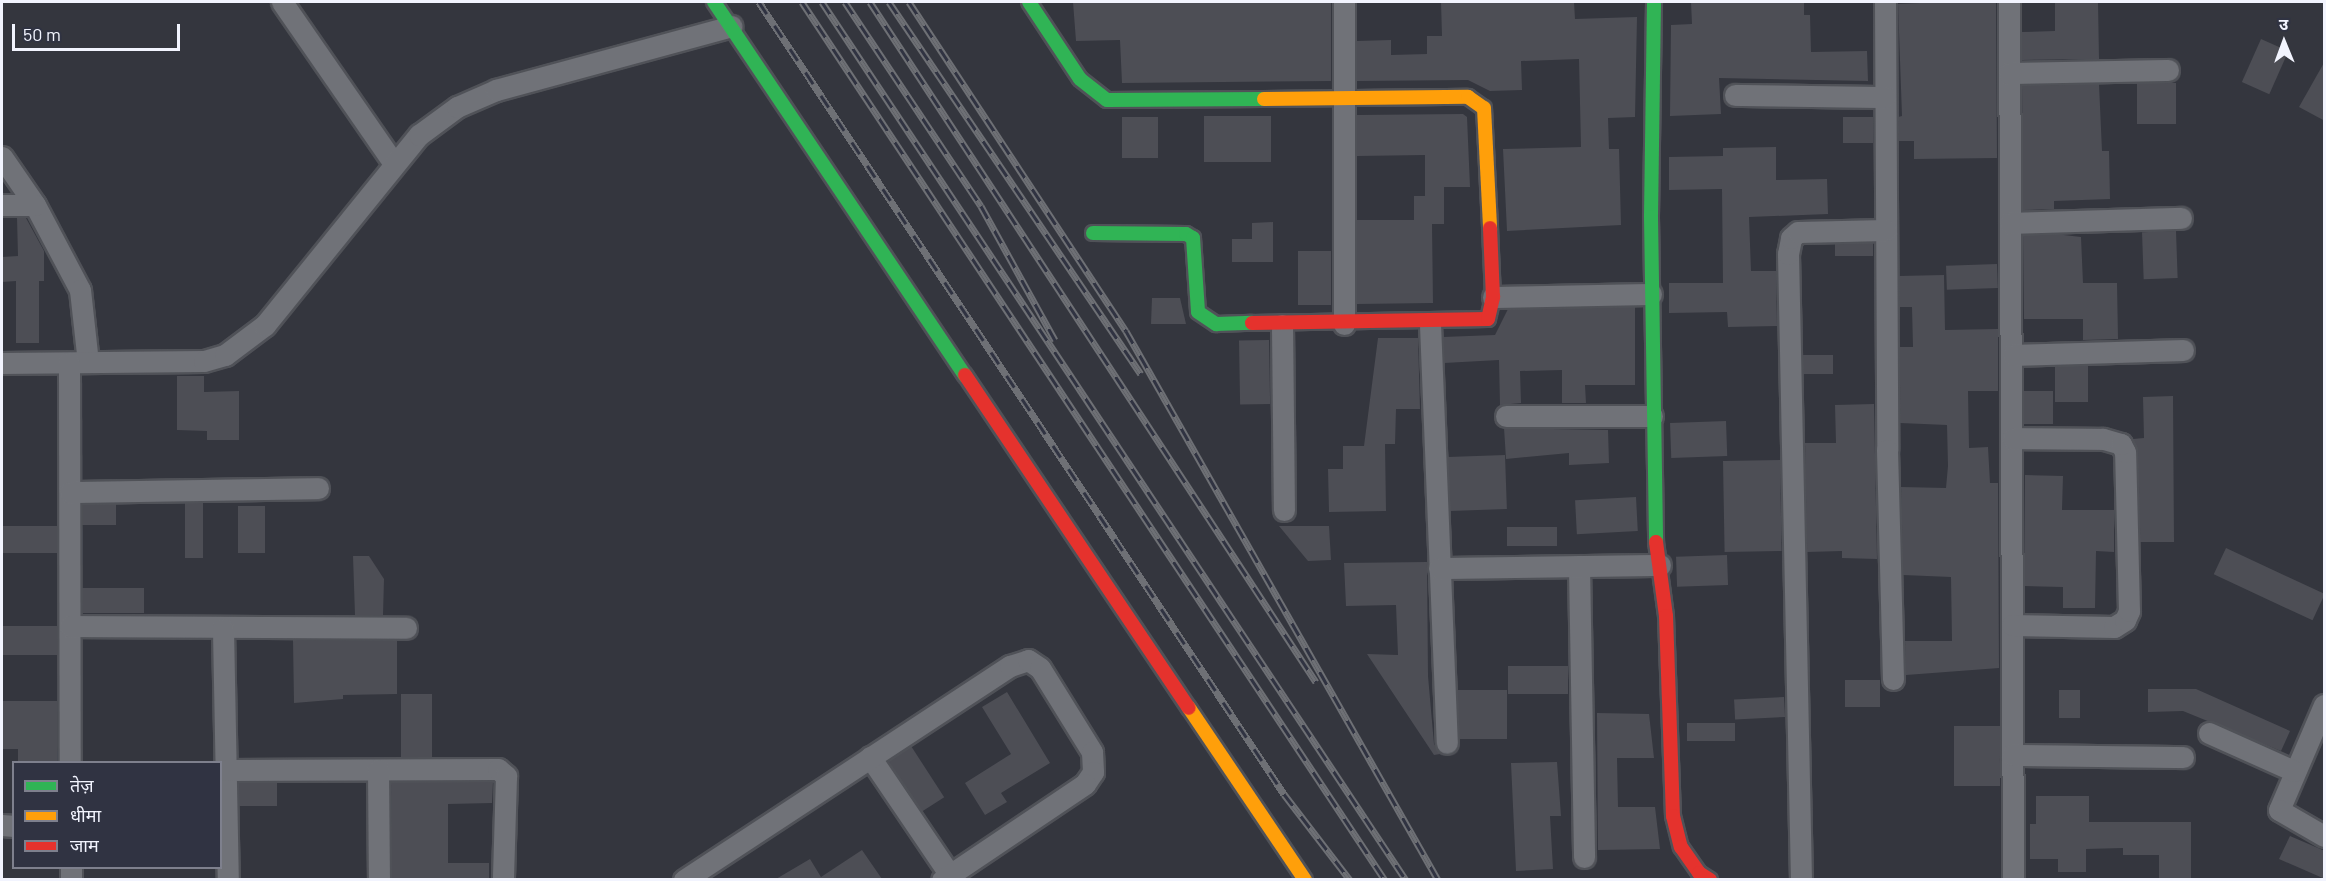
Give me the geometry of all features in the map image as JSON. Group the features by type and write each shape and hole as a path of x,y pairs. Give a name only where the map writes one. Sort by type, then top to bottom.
{"street":[{"path":"282,2 394,164"},
{"path":"714,2 1305,879"},
{"path":"1029,2 1080,79 1107,100 1468,97 1484,108 1493,297 1488,320 1430,324 1282,325 1205,320 1197,300 1196,245 1186,234 1093,233"},
{"path":"1344,2 1346,99 1344,324"},
{"path":"1654,2 1651,294 1654,524 1660,565 1673,816 1681,847 1699,873 1710,879"},
{"path":"1885,2 1893,679"},
{"path":"2009,2 2013,355 2013,879"},
{"path":"2,363 204,361 245,343 394,164 429,128 457,107 496,90 730,26"},
{"path":"2009,73 2168,70"},
{"path":"1735,95 1885,98"},
{"path":"2,157 35,205 80,290 79,362 70,492 70,761"},
{"path":"2,205 35,205"},
{"path":"2010,223 2181,218"},
{"path":"1801,879 1788,254 1791,238 1798,232 1886,230"},
{"path":"1493,297 1651,294"},
{"path":"1430,324 1447,743"},
{"path":"1282,325 1284,510"},
{"path":"2013,355 2183,350"},
{"path":"1506,417 1652,416"},
{"path":"2012,625 2114,627 2125,620 2129,611 2121,444 2103,439 2013,438"},
{"path":"70,492 318,488"},
{"path":"1439,568 1660,565"},
{"path":"1579,566 1584,857"},
{"path":"70,626 223,629 406,628"},
{"path":"223,629 228,879"},
{"path":"684,879 1010,666 1028,660 1040,668 1092,752 1093,772 1085,784 946,877 870,758"},
{"path":"2325,705 2294,771 2279,810 2325,836"},
{"path":"2210,733 2294,771"},
{"path":"2012,755 2183,757"},
{"path":"226,770 503,771 503,879"},
{"path":"378,770 379,879"}],"building":[{"path":"1073,2 1331,2 1331,81 1122,83 1120,40 1076,41"},
{"path":"1441,2 1574,2 1575,19 1637,17 1635,117 1608,118 1609,149 1619,149 1621,225 1507,231 1503,149 1581,147 1579,59 1521,61 1522,90 1490,91 1468,80 1357,81 1357,41 1391,40 1391,55 1427,54 1427,36 1442,36"},
{"path":"1691,2 1804,2 1804,15 1810,15 1811,52 1867,51 1868,81 1719,78 1721,114 1670,116 1671,25 1692,24"},
{"path":"1996,2 1997,158 1914,159 1914,141 1898,141 1898,117 1902,116 1898,4"},
{"path":"2055,2 2098,2 2099,59 2022,60 2022,32 2055,31"},
{"path":"2261,39 2288,51 2269,94 2242,82"},
{"path":"2325,61 2325,121 2299,107"},
{"path":"2137,83 2176,83 2176,124 2137,124"},
{"path":"2099,84 2102,151 2109,151 2110,199 2054,201 2054,209 2023,210 2022,86"},
{"path":"1463,114 1467,117 1470,187 1444,187 1444,224 1432,224 1433,303 1357,304 1357,220 1414,220 1414,196 1425,196 1425,155 1357,156 1357,115"},
{"path":"1204,116 1271,116 1271,162 1204,162"},
{"path":"1122,117 1158,117 1158,158 1122,158"},
{"path":"1843,117 1873,117 1873,143 1843,143"},
{"path":"1776,147 1776,180 1827,179 1828,214 1749,217 1751,271 1776,271 1777,326 1728,327 1727,312 1669,313 1669,283 1723,283 1722,189 1669,190 1669,157 1723,156 1723,148"},
{"path":"17,218 26,218 44,251 44,281 39,281 39,343 16,343 16,281 2,282 2,257 18,256"},
{"path":"1273,222 1273,262 1232,262 1232,239 1252,239 1252,223"},
{"path":"2176,231 2178,278 2144,279 2142,232"},
{"path":"2055,234 2081,237 2083,283 2117,283 2118,339 2083,340 2083,319 2024,319 2023,235"},
{"path":"1835,243 1873,243 1873,256 1835,256"},
{"path":"1298,251 1331,251 1331,305 1298,305"},
{"path":"1997,264 1998,288 1947,290 1946,266"},
{"path":"1944,275 1945,330 1998,329 1998,391 1968,391 1969,448 1988,447 1990,483 1998,483 1999,668 1906,675 1905,641 1952,641 1951,577 1903,575 1901,487 1946,488 1948,466 1947,425 1900,423 1899,347 1913,347 1912,307 1899,307 1899,276"},
{"path":"1152,298 1180,298 1186,324 1151,324"},
{"path":"1635,307 1635,385 1585,385 1586,403 1562,403 1562,370 1520,371 1521,403 1500,405 1499,360 1444,363 1443,337 1495,335 1508,309"},
{"path":"1378,338 1418,338 1420,409 1396,409 1395,444 1385,444 1386,511 1329,512 1328,469 1343,469 1343,446 1364,446"},
{"path":"1269,340 1270,404 1240,405 1239,341"},
{"path":"1803,355 1833,355 1833,374 1803,374"},
{"path":"2055,366 2088,366 2088,402 2055,402"},
{"path":"177,376 204,376 204,392 239,391 239,440 207,440 207,431 177,430"},
{"path":"2024,391 2053,391 2053,424 2024,424"},
{"path":"2173,396 2174,542 2140,542 2138,452 2133,439 2144,438 2143,397"},
{"path":"1874,404 1877,559 1842,558 1842,551 1807,552 1805,443 1836,443 1835,405"},
{"path":"1726,421 1727,456 1671,458 1670,423"},
{"path":"1504,428 1608,430 1609,463 1569,465 1569,453 1506,459"},
{"path":"1505,455 1507,509 1450,511 1448,457"},
{"path":"1780,460 1782,551 1725,552 1723,461"},
{"path":"2025,475 2063,476 2062,510 2114,510 2114,552 2096,551 2095,608 2063,608 2063,587 2024,586"},
{"path":"1636,497 1638,531 1577,534 1575,500"},
{"path":"185,503 203,503 203,558 185,558"},
{"path":"82,504 116,504 116,525 82,525"},
{"path":"238,506 265,506 265,553 238,553"},
{"path":"2,526 57,526 57,553 2,553"},
{"path":"1279,526 1329,526 1331,560 1308,561"},
{"path":"1507,527 1557,527 1557,546 1507,546"},
{"path":"2226,548 2324,594 2313,620 2214,574"},
{"path":"1727,555 1728,585 1677,587 1676,557"},
{"path":"353,556 369,556 384,579 383,615 355,615"},
{"path":"1427,562 1428,676 1434,744 1440,754 1434,755 1367,654 1398,655 1396,605 1346,606 1344,563"},
{"path":"82,588 144,588 144,613 82,613"},
{"path":"2,626 57,626 57,655 2,655"},
{"path":"293,640 397,641 397,694 343,695 343,699 294,703"},
{"path":"1508,666 1568,666 1568,694 1508,694"},
{"path":"1845,680 1880,680 1880,707 1845,707"},
{"path":"2148,689 2196,689 2290,731 2281,751 2183,711 2148,712"},
{"path":"1458,690 1507,690 1507,739 1458,739"},
{"path":"2059,690 2080,690 2080,718 2059,718"},
{"path":"1007,692 1050,763 1001,793 1007,802 985,815 965,783 1011,754 982,707"},
{"path":"401,694 432,694 432,757 401,757"},
{"path":"1784,697 1785,717 1735,720 1734,700"},
{"path":"2,701 57,701 57,761 18,761 18,749 2,749"},
{"path":"1597,713 1649,714 1654,758 1617,758 1618,807 1655,807 1660,849 1598,850"},
{"path":"1687,723 1735,723 1735,741 1687,741"},
{"path":"1954,726 2000,726 2000,786 1954,786"},
{"path":"911,746 944,797 922,812 888,761"},
{"path":"1557,762 1561,816 1550,816 1553,869 1516,871 1511,763"},
{"path":"391,782 493,782 492,803 448,804 448,863 489,863 489,879 392,879"},
{"path":"239,783 277,783 277,806 239,806"},
{"path":"2036,796 2089,796 2089,822 2191,822 2191,879 2159,879 2159,855 2123,855 2123,848 2086,849 2086,872 2058,872 2058,859 2030,859 2030,824 2036,824"},
{"path":"2290,836 2325,851 2325,879 2279,859"},
{"path":"862,850 882,879 776,879 810,859 821,877"}],"railway":[{"path":"759,2 1284,794 1350,880"},
{"path":"802,2 1385,880"},
{"path":"822,2 1406,880"},
{"path":"845,2 981,206 1055,340"},
{"path":"870,2 1316,682"},
{"path":"889,2 1141,374"},
{"path":"909,2 1126,331 1438,880"}],"traffic: fast":[{"path":"714,2 965,375"},
{"path":"1029,2 1080,79 1107,100 1264,99"},
{"path":"1654,2 1651,217 1656,542"},
{"path":"1093,233 1186,234 1193,238 1198,312 1216,324 1252,323"}],"traffic: slow":[{"path":"1264,99 1468,97 1484,108 1490,228"},
{"path":"1189,708 1305,880"}],"traffic: jam":[{"path":"1252,323 1488,319 1493,297 1490,228"},
{"path":"965,375 1189,708"},
{"path":"1656,542 1666,616 1673,816 1681,847 1699,873 1710,880"}]}
